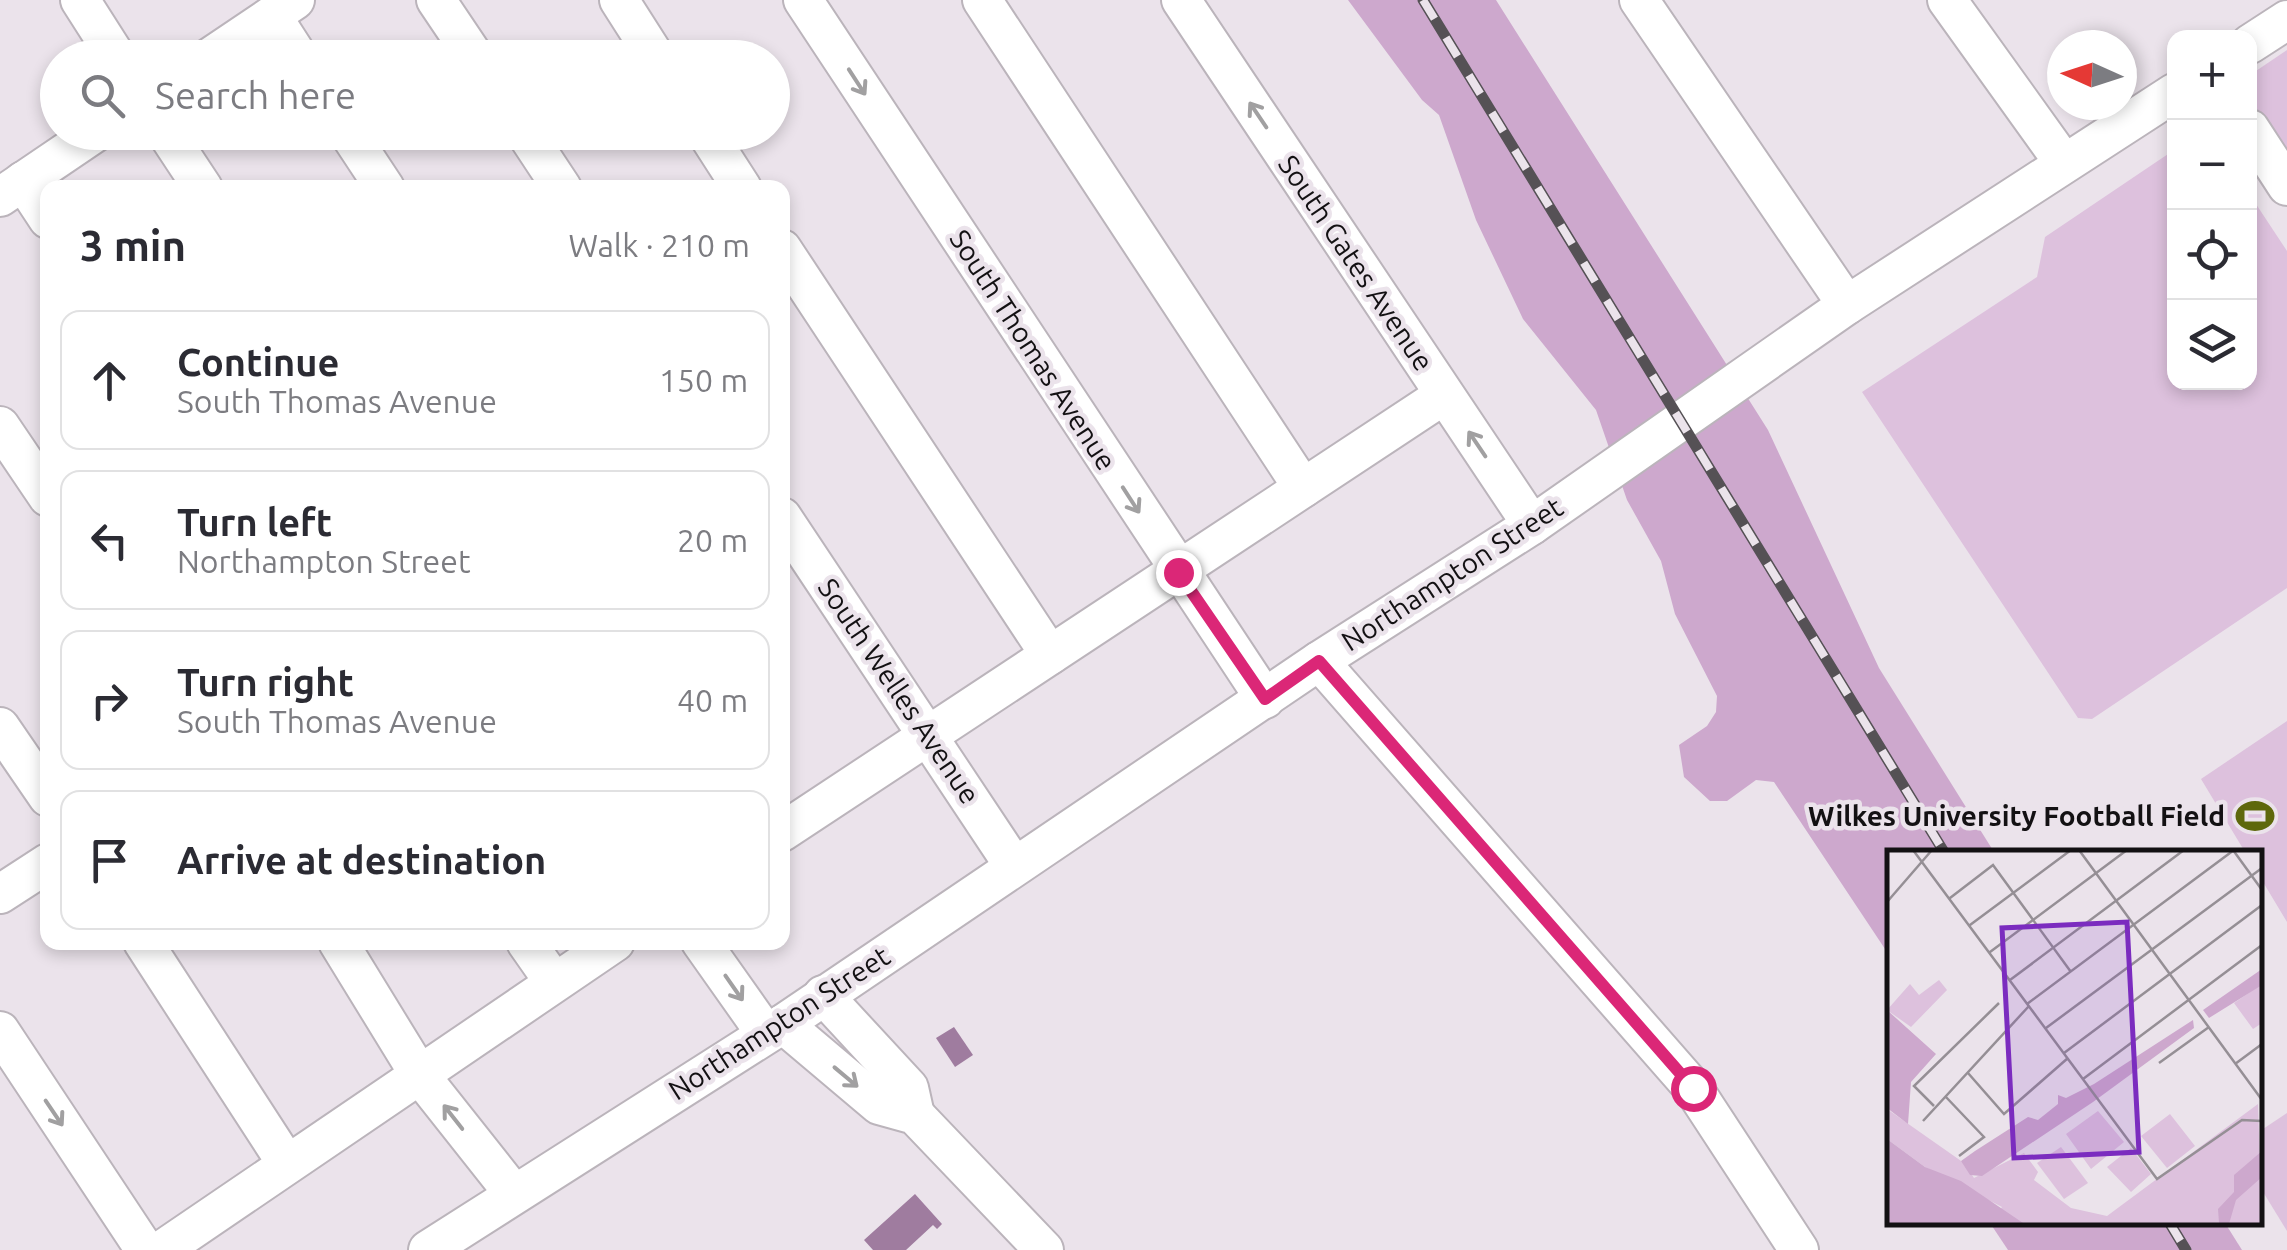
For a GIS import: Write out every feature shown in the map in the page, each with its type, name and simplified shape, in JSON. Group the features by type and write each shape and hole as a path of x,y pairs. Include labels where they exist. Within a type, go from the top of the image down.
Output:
{"street":[{"path":"80,0 106,40"},
{"path":"436,0 463,40"},
{"path":"618,0 644,40"},
{"name":"South Thomas Avenue","path":"803,0 1265,699"},
{"path":"982,0 1303,488"},
{"name":"South Gates Avenue","path":"1181,0 1532,525"},
{"path":"1639,0 1847,304"},
{"path":"1947,0 2064,162"},
{"path":"236,40 284,8 294,40"},
{"path":"2257,39 2287,20"},
{"name":"Northampton Street","path":"428,1250 775,1029 1319,661 1532,525 1847,304 2167,96"},
{"path":"2257,140 2287,186"},
{"path":"40,212 12,189 69,150"},
{"path":"178,150 197,180"},
{"path":"360,150 380,180"},
{"path":"537,150 557,180"},
{"path":"718,150 737,180"},
{"path":"790,261 1050,655"},
{"path":"790,813 929,735 1444,395"},
{"path":"0,426 40,484"},
{"name":"South Welles Avenue","path":"790,529 1014,866"},
{"path":"1319,661 1693,1088 1799,1250"},
{"path":"0,726 40,786"},
{"path":"0,894 40,868"},
{"path":"148,950 287,1164"},
{"path":"343,950 419,1074 514,1194"},
{"path":"532,950 554,982"},
{"path":"162,1250 603,950"},
{"path":"708,950 775,1029 879,1105 915,1114"},
{"path":"823,995 909,1088 915,1114 1044,1250"},
{"path":"0,1032 145,1250"}],"shaded area":[{"path":"1348,0 1496,0 1768,430 1879,668 1993,850 1887,850 1887,952 1774,782 1756,780 1727,801 1710,801 1684,777 1679,745 1707,726 1716,712 1717,696 1675,614 1661,561 1627,500 1596,410 1523,319 1476,220 1439,115 1422,100"},
{"path":"2287,50 2287,164 2257,109 2257,70"},
{"path":"2167,155 2167,390 2257,390 2257,206 2287,251 2287,588 2092,719 2078,718 1862,392 2037,277 2045,237"},
{"name":"Wilkes University Football Field","path":"2287,721 2287,922 2262,880 2262,850 2244,850 2201,779"},
{"path":"954,1027 973,1055 955,1067 936,1038"},
{"path":"2287,1113 2287,1231 2262,1190 2262,1130"},
{"path":"915,1194 942,1224 937,1229 933,1225 906,1250 873,1250 864,1240"},
{"path":"1991,1225 2226,1225 2242,1250 2008,1250"}],"railway":[{"path":"1423,0 1943,850"},
{"path":"2171,1225 2186,1250"}],"place":[{"name":"Wilkes University Football Field","path":"2255,816"}],"route":[{"path":"1178,572 1265,699 1319,661 1693,1088"}]}
